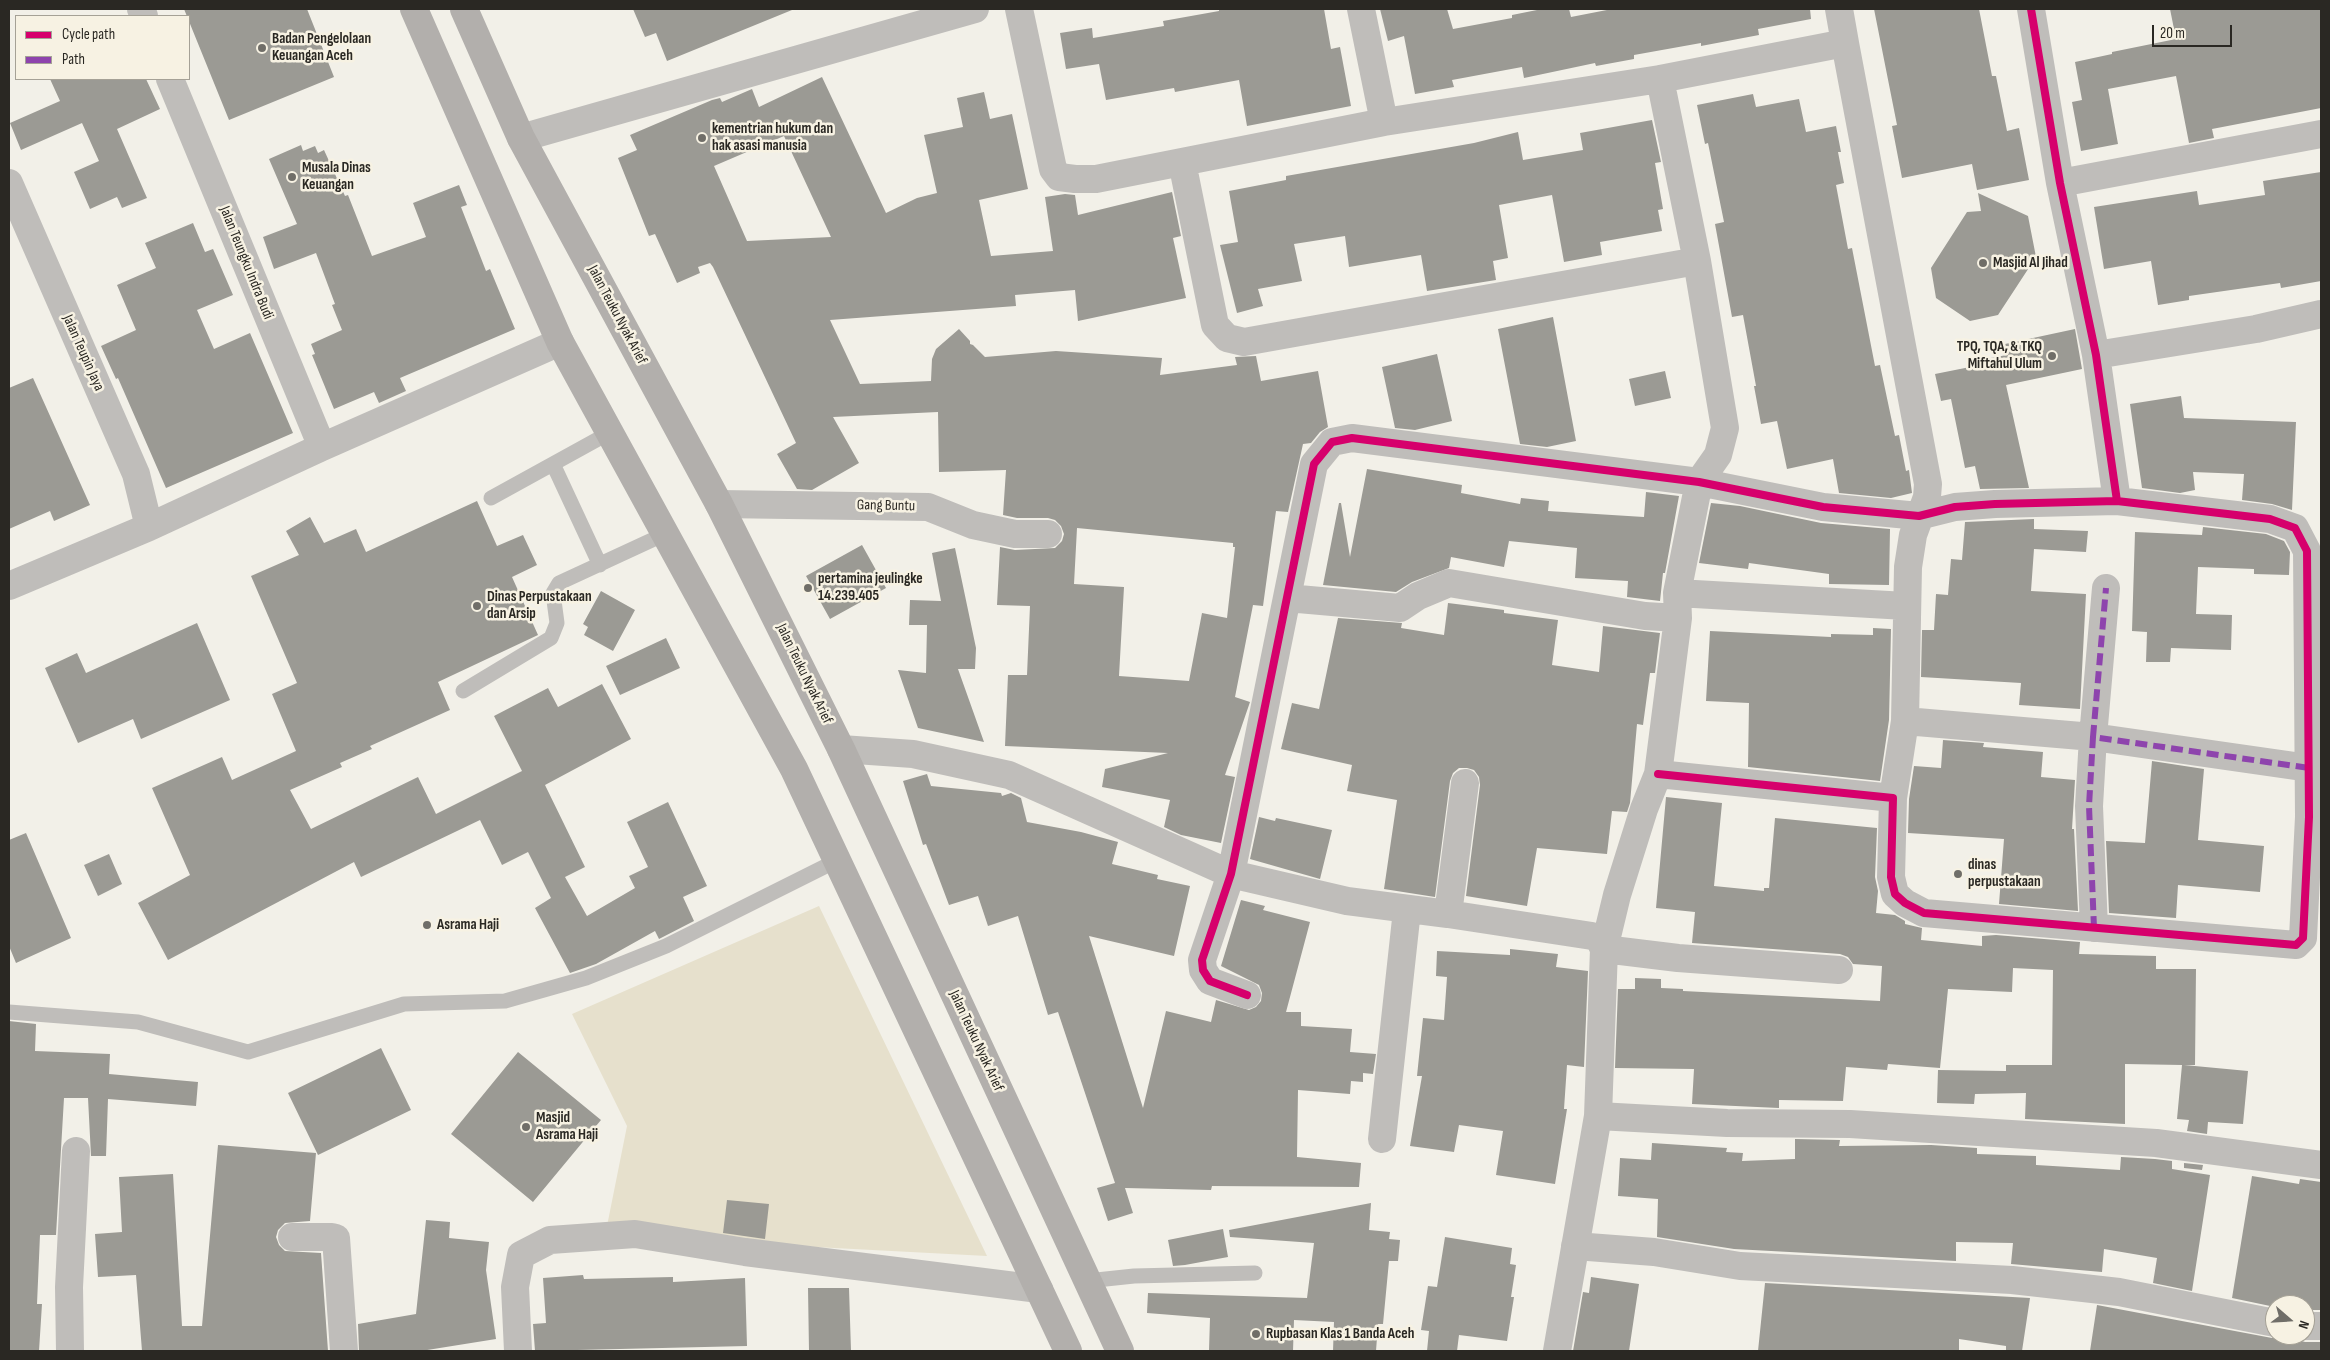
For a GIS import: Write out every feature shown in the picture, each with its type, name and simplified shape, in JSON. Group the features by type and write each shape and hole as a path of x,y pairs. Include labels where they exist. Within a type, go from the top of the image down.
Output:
{"highway":[{"path":"414,9 560,342 794,769 1068,1351"},
{"name":"Jalan Teuku Nyak Arief","path":"464,9 522,138 719,504 840,749 1120,1351"}],"street":[{"path":"522,138 975,9"},
{"path":"1019,9 1053,168 1059,177 1096,179 1384,122 1660,79 1845,43"},
{"path":"1361,9 1384,122"},
{"path":"1247,995 1210,981 1203,970 1202,960 1231,874 1314,464 1332,442 1352,438 1699,482 1823,508 1919,516 1955,508 1995,504 2117,501 2270,519 2295,528 2308,551 2309,768 2315,817 2303,938 2296,945 1924,913 1905,903 1895,894 1891,877 1892,798 1905,721 1906,606 1912,543 1919,516 1927,497 1928,484 1839,9"},
{"path":"2031,9 2060,183 2096,355 2117,501"},
{"path":"1557,1351 1598,1116 1604,949 1617,895 1644,809 1658,774 1678,605 1699,482 1718,455 1725,428 1697,261 1660,79"},
{"name":"Jalan Teungku Indra Budi","path":"170,80 322,447"},
{"path":"2060,183 2321,134"},
{"path":"1182,162 1215,325 1227,338 1244,342 1697,261"},
{"name":"Jalan Teupin Jaya","path":"9,183 136,474 149,527"},
{"path":"2096,355 2256,330 2321,314"},
{"path":"9,586 149,527 322,447 560,342"},
{"name":"Gang Buntu","path":"719,504 928,507 973,525 1015,534 1048,534"},
{"path":"1287,598 1400,608 1418,596 1449,583 1645,616 1678,605 1906,606"},
{"path":"2094,928 2089,806 2106,588"},
{"path":"1905,721 2093,737 2309,768"},
{"path":"840,749 914,754 1009,775 1231,874 1347,901 1592,936 1598,940 1604,949 1678,958 1839,970"},
{"path":"1658,774 1892,798"},
{"path":"1448,914 1465,783"},
{"path":"1382,1139 1407,910"},
{"path":"1598,1116 1727,1123 1850,1124 2156,1143 2321,1164"},
{"path":"70,1351 70,1259 76,1151"},
{"path":"518,1351 515,1286 521,1255 550,1240 635,1234 745,1252 1039,1289"},
{"path":"292,1237 336,1238 344,1351"},
{"path":"1575,1246 1654,1252 1740,1266 2022,1282 2119,1292 2265,1321"}],"lane":[{"path":"491,498 609,433"},
{"path":"553,464 600,565"},
{"path":"462,691 551,638 557,623 553,593 559,584 665,534"},
{"path":"9,1012 138,1022 248,1052 404,1004 505,1001 586,978 666,946 836,861"},
{"path":"1087,1281 1134,1276 1255,1273"}],"shaded area":[{"path":"819,906 987,1256 605,1236 627,1126 572,1014"}],"building":[{"name":"Badan Pengelolaan Keuangan Aceh","path":"184,9 307,9 334,77 229,120 190,24 190,15 186,15"},
{"path":"633,9 792,10 667,61 656,33 645,37"},
{"path":"1219,9 1324,9 1331,49 1340,47 1351,106 1247,126 1239,80 1175,92 1174,88 1106,100 1099,64 1066,69 1060,33 1092,28 1093,38 1164,26 1163,21 1219,11"},
{"path":"1380,9 1447,9 1453,29 1512,18 1512,15 1542,9 1569,9 1571,17 1612,9 1810,9 1811,19 1758,29 1759,35 1701,46 1701,43 1634,55 1634,59 1596,66 1595,63 1524,78 1522,67 1452,80 1454,87 1415,94 1404,36 1388,41"},
{"path":"1874,9 1979,9 1992,76 1996,76 2007,131 2019,128 2029,180 1977,190 1972,164 1902,178 1892,126 1897,125"},
{"path":"2170,9 2321,9 2321,108 2212,129 2214,138 2189,143 2176,76 2108,89 2118,144 2081,151 2072,102 2082,100 2075,62 2112,54 2112,52 2176,39"},
{"path":"822,77 886,213 917,198 937,193 924,135 963,127 957,98 984,92 990,119 1012,114 1028,189 979,200 991,256 1053,251 1045,197 1065,194 1075,195 1078,215 1172,192 1181,236 1173,238 1186,298 1078,321 1075,290 1015,295 1016,306 830,320 860,384 931,381 932,359 936,349 959,329 970,341 970,344 985,357 1056,351 1162,358 1160,375 1237,365 1235,357 1256,356 1261,381 1318,371 1328,427 1320,432 1311,443 1303,444 1288,512 1276,511 1263,606 1253,605 1235,697 1250,702 1225,775 1235,777 1221,843 1181,835 1164,827 1170,800 1102,787 1105,769 1168,753 1005,746 1008,675 1027,675 1030,606 997,605 1000,547 1015,550 1055,548 1062,541 1064,534 1061,526 1055,520 1048,518 1017,518 1003,515 1006,470 939,472 938,412 833,417 859,463 812,490 797,489 777,454 796,443 713,267 710,263 698,267 700,273 677,283 655,234 649,236 618,158 637,150 630,135 712,100 720,98 722,102 752,89 759,107","holes":["784,136 831,237 747,241 714,166","1077,528 1233,543 1233,547 1235,547 1227,618 1202,613 1189,681 1119,676 1124,587 1074,584"]},
{"path":"50,80 146,80 160,109 117,129 147,198 122,208 117,197 90,209 74,172 99,161 82,123 21,150 10,123 60,101"},
{"path":"1753,94 1756,107 1799,99 1806,132 1836,126 1841,152 1838,152 1844,183 1836,185 1848,249 1852,248 1875,366 1880,365 1895,436 1899,435 1906,471 1909,470 1912,493 1891,498 1839,493 1833,459 1787,469 1777,421 1761,424 1743,315 1732,317 1715,224 1724,222 1708,143 1705,144 1697,105"},
{"path":"1652,120 1661,162 1655,163 1663,209 1658,210 1662,231 1600,242 1602,255 1564,262 1552,195 1499,205 1508,258 1493,261 1496,280 1427,291 1421,255 1349,267 1345,236 1294,244 1302,281 1258,289 1263,306 1237,313 1220,245 1238,242 1229,191 1286,180 1286,176 1474,143 1518,132 1523,160 1583,150 1580,133"},
{"path":"301,145 303,151 315,146 318,153 324,150 345,196 348,195 372,256 426,237 413,203 459,185 467,205 461,207 486,271 490,269 515,329 400,378 406,391 379,403 374,392 334,409 312,355 315,354 311,344 342,330 332,305 335,304 316,253 274,269 263,237 297,224 269,159"},
{"path":"2321,172 2321,281 2281,288 2280,283 2189,296 2189,300 2158,305 2151,261 2104,269 2094,207 2197,191 2199,205 2265,195 2263,181"},
{"name":"Masjid Al Jihad","path":"1978,193 2028,216 2036,257 1998,315 1970,321 1936,298 1931,268 1967,212 1981,211"},
{"path":"193,223 205,252 213,249 233,295 197,310 214,349 250,333 293,433 166,488 118,378 116,379 101,346 136,330 117,285 156,268 145,243"},
{"path":"1553,317 1576,441 1547,447 1520,444 1498,329"},
{"path":"2075,329 2082,369 2006,385 2029,488 1980,489 1975,466 1965,468 1951,399 1941,401 1935,374 1975,366 1974,361 2007,355 2005,344"},
{"path":"1437,354 1452,421 1415,430 1395,428 1382,367"},
{"path":"1665,371 1671,398 1635,406 1629,379"},
{"path":"33,378 90,505 54,521 50,511 9,529 9,388"},
{"path":"2181,396 2184,418 2296,422 2292,510 2272,504 2242,500 2244,474 2193,472 2195,490 2180,493 2142,488 2130,404"},
{"path":"1367,469 1462,485 1461,493 1520,504 1521,498 1549,501 1548,511 1644,517 1646,492 1679,496 1665,573 1663,573 1660,601 1627,597 1628,581 1575,578 1577,548 1509,541 1504,567 1451,557 1449,568 1412,582 1396,592 1323,585 1339,503 1341,503 1350,557"},
{"path":"477,501 497,546 523,535 537,565 512,577 538,635 438,682 450,710 370,746 372,749 340,763 342,767 290,790 311,829 418,777 436,814 522,771 494,716 548,688 558,707 602,684 631,739 545,785 585,867 565,877 587,916 635,888 629,876 648,867 627,822 668,802 707,886 683,897 694,921 659,939 655,931 596,964 570,973 535,908 551,898 528,852 502,865 480,820 361,877 354,862 168,960 138,903 190,875 152,788 222,757 232,780 296,751 272,694 297,683 251,576 299,555 286,531 310,517 324,543 356,529 366,552"},
{"path":"1711,503 1740,506 1821,523 1890,529 1889,585 1829,584 1829,574 1749,563 1748,569 1699,563"},
{"path":"2034,519 2034,529 2088,531 2086,552 2034,549 2031,591 2086,594 2080,709 2019,705 2021,683 1921,677 1922,630 1934,630 1936,594 1948,595 1951,559 1962,560 1965,522"},
{"path":"2203,527 2266,534 2284,541 2290,552 2289,575 2254,574 2254,569 2198,567 2196,614 2232,615 2231,650 2171,648 2170,662 2146,662 2147,632 2132,631 2135,532 2202,535"},
{"path":"862,545 886,588 830,619 806,576"},
{"path":"955,548 976,648 975,669 958,669 984,742 918,728 898,670 926,673 927,625 909,625 910,600 941,601 932,553"},
{"path":"601,591 635,610 613,651 584,635 588,627 583,624"},
{"path":"1448,603 1504,610 1504,613 1558,620 1552,665 1599,672 1603,626 1660,633 1655,673 1650,673 1643,725 1637,724 1630,803 1627,812 1612,811 1607,854 1537,848 1527,906 1466,896 1480,785 1479,777 1474,770 1459,768 1453,773 1450,781 1435,897 1384,889 1397,800 1347,791 1352,765 1281,749 1292,703 1319,709 1338,618 1402,623 1401,628 1444,635"},
{"path":"197,623 230,700 141,739 133,719 78,743 45,668 77,653 86,673"},
{"path":"1873,628 1891,629 1889,720 1880,781 1748,767 1749,703 1706,701 1710,631 1831,637 1831,634 1873,635"},
{"path":"666,638 680,668 620,695 606,666"},
{"path":"1943,740 1984,743 1983,747 2043,752 2041,777 2075,780 2072,829 2074,829 2078,911 1999,904 2004,839 1908,833 1909,799 1914,766 1941,768"},
{"path":"2152,761 2204,769 2198,840 2264,846 2260,892 2178,885 2176,918 2109,913 2106,841 2145,843"},
{"path":"927,774 931,786 1001,793 1002,796 1011,793 1021,798 1027,822 1081,832 1118,842 1112,864 1158,875 1157,879 1190,886 1174,956 1089,936 1143,1108 1166,1011 1211,1022 1216,1000 1249,1010 1256,1007 1261,1001 1262,993 1259,985 1221,966 1241,900 1265,906 1263,910 1310,922 1286,1012 1301,1012 1301,1026 1352,1029 1350,1052 1376,1054 1373,1074 1363,1073 1363,1082 1351,1081 1350,1094 1298,1090 1297,1157 1361,1163 1359,1187 1212,1186 1211,1190 1125,1188 1133,1213 1108,1221 1097,1188 1115,1183 1058,1012 1048,1015 1018,916 988,926 978,896 949,905 926,844 923,845 903,781"},
{"path":"1666,797 1722,803 1714,886 1764,891 1764,888 1769,888 1775,818 1877,828 1875,877 1878,891 1876,913 1895,915 1905,921 1905,924 1922,928 1921,940 1982,946 1982,936 1996,935 2080,942 2079,954 2156,956 2156,969 2196,969 2195,1065 2184,1065 2248,1071 2243,1124 2208,1122 2207,1134 2187,1131 2189,1120 2177,1119 2182,1065 2125,1064 2125,1124 2025,1119 2026,1093 1975,1094 1974,1104 1937,1103 1938,1070 2006,1071 2006,1065 2052,1065 2053,970 2013,968 2012,992 1948,989 1940,1068 1888,1064 1887,1070 1846,1067 1843,1101 1779,1100 1779,1108 1692,1104 1694,1069 1615,1068 1618,989 1635,989 1635,978 1661,979 1661,988 1683,989 1683,991 1880,1001 1882,966 1853,964 1848,957 1840,954 1692,943 1695,912 1656,908"},
{"path":"1259,817 1275,821 1276,818 1332,830 1320,879 1250,859"},
{"path":"26,833 71,938 16,963 9,946 9,840"},
{"path":"109,854 122,884 98,896 84,865"},
{"path":"1510,949 1558,954 1556,967 1588,971 1584,1067 1567,1065 1564,1109 1567,1109 1555,1184 1496,1175 1503,1131 1459,1125 1454,1152 1410,1146 1422,1076 1417,1076 1423,1018 1444,1020 1447,977 1436,976 1437,951 1510,955"},
{"path":"9,1021 36,1024 35,1051 110,1054 109,1074 198,1082 196,1106 108,1099 106,1156 91,1156 88,1098 64,1098 56,1235 40,1235 37,1304 42,1304 39,1351 9,1351"},
{"path":"381,1048 411,1110 318,1155 288,1093"},
{"name":"Masjid Asrama Haji","path":"518,1052 601,1120 533,1202 451,1134"},
{"path":"1795,1139 1840,1140 1839,1146 1931,1145 1977,1148 1977,1154 2036,1156 2036,1165 2120,1170 2121,1157 2155,1159 2172,1161 2172,1169 2210,1175 2192,1291 2153,1283 2157,1258 2104,1249 2102,1272 2011,1264 2013,1243 1956,1242 1956,1261 1734,1249 1657,1237 1658,1199 1618,1196 1620,1158 1651,1160 1652,1143 1727,1148 1726,1152 1743,1153 1742,1161 1795,1159"},
{"path":"218,1145 316,1153 310,1221 285,1223 278,1230 276,1237 279,1245 285,1251 321,1253 328,1351 142,1351 136,1275 98,1277 95,1234 122,1232 119,1177 173,1174 182,1326 202,1326"},
{"path":"2184,1163 2203,1165 2202,1170 2184,1168"},
{"path":"2252,1176 2299,1184 2300,1179 2321,1182 2321,1310 2315,1310 2315,1295 2265,1295 2265,1305 2232,1298"},
{"path":"727,1200 769,1204 765,1239 723,1233"},
{"path":"1371,1203 1369,1230 1390,1232 1389,1239 1400,1240 1398,1261 1389,1261 1383,1324 1378,1324 1376,1351 1333,1351 1334,1322 1294,1320 1293,1351 1209,1351 1210,1318 1147,1313 1148,1293 1307,1298 1314,1243 1230,1237 1229,1230"},
{"path":"426,1220 450,1222 449,1238 489,1242 486,1270 496,1339 421,1351 359,1351 358,1324 416,1314"},
{"path":"1223,1229 1228,1257 1173,1266 1168,1240"},
{"path":"1445,1237 1512,1248 1510,1264 1516,1265 1511,1297 1514,1297 1507,1341 1459,1335 1457,1351 1427,1351 1429,1331 1421,1330 1428,1286 1437,1287"},
{"path":"583,1275 584,1279 673,1277 673,1282 745,1278 747,1346 535,1351 533,1324 546,1323 543,1278"},
{"path":"1591,1277 1639,1284 1629,1351 1573,1351 1583,1292 1589,1293"},
{"path":"1765,1283 2030,1298 2022,1351 2006,1351 2006,1346 1959,1339 1959,1351 1758,1351"},
{"path":"808,1288 849,1288 851,1351 809,1351"},
{"path":"2097,1305 2265,1337 2265,1345 2315,1345 2315,1342 2321,1342 2321,1351 2090,1351"}],"marked path":[{"path":"2093,737 2106,588"},
{"path":"2094,928 2089,806 2093,737 2309,768"}],"cycle path":[{"path":"1658,774 1893,798 1891,877 1895,894 1905,903 1924,913 2296,945 2303,938 2309,817 2307,551 2295,528 2270,519 2117,501 2096,355 2060,183 2031,9"},
{"path":"1247,995 1210,981 1203,970 1202,960 1231,874 1314,464 1332,442 1352,438 1699,482 1823,507 1919,516 1955,507 1995,504 2117,501"}],"place":[{"name":"Badan Pengelolaan Keuangan Aceh","path":"262,48"},
{"name":"kementrian hukum dan hak asasi manusia","path":"702,138"},
{"name":"Musala Dinas Keuangan","path":"292,177"},
{"name":"Masjid Al Jihad","path":"1983,263"},
{"name":"TPQ, TQA, & TKQ Miftahul Ulum","path":"2052,356"},
{"name":"pertamina jeulingke 14.239.405","path":"808,588"},
{"name":"Dinas Perpustakaan dan Arsip","path":"477,606"},
{"name":"dinas perpustakaan","path":"1958,874"},
{"name":"Asrama Haji","path":"427,925"},
{"name":"Masjid Asrama Haji","path":"526,1127"},
{"name":"Rupbasan Klas 1 Banda Aceh","path":"1256,1334"}]}
